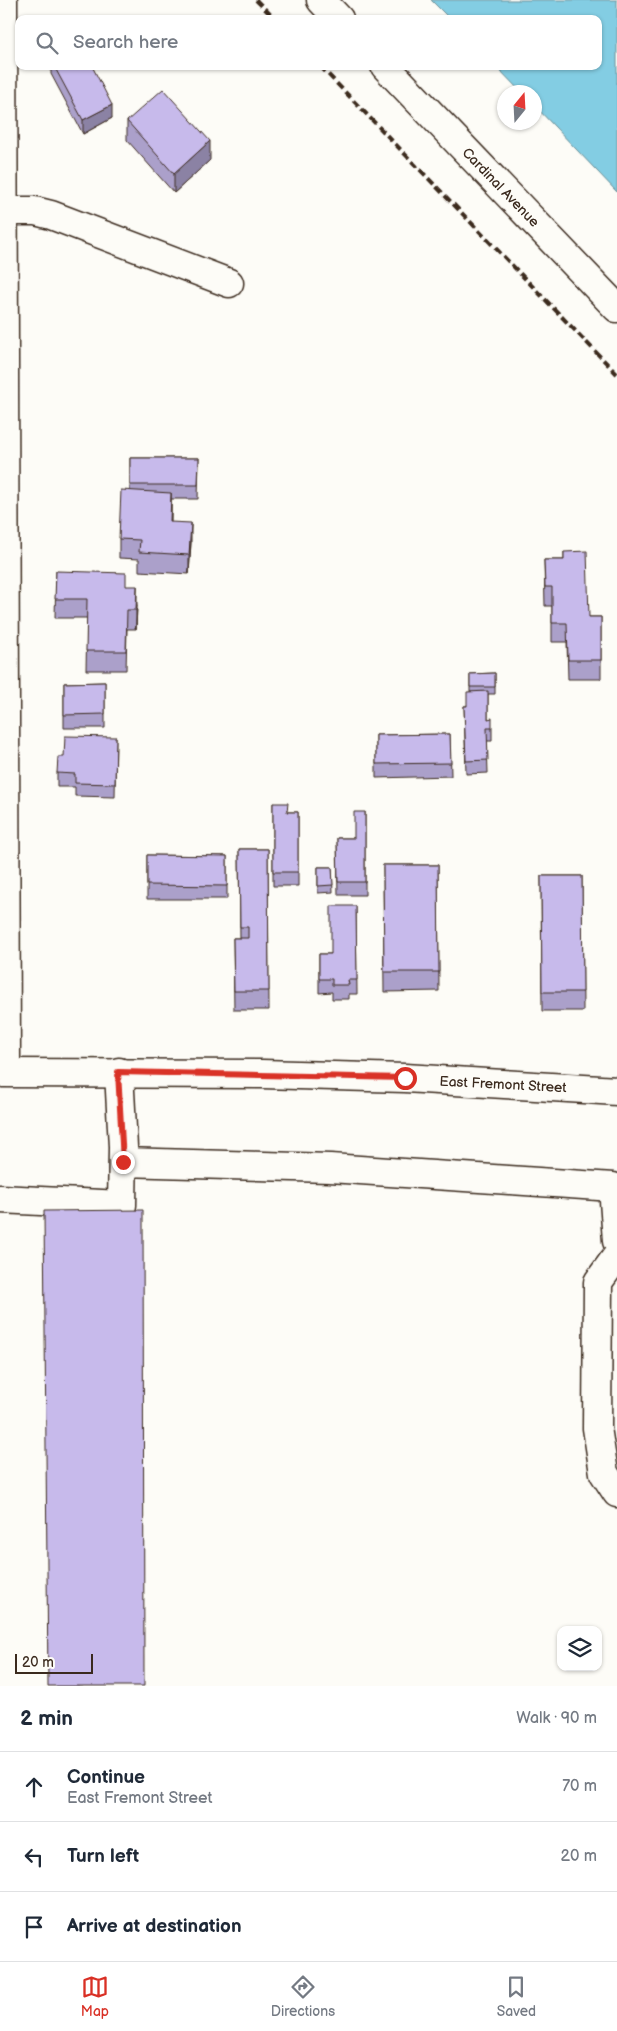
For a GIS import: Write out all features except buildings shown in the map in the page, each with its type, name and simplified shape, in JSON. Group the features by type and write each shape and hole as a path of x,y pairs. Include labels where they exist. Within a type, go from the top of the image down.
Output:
{"street":[{"path":"3,0 3,1072"},
{"path":"321,0 335,15"},
{"name":"Cardinal Avenue","path":"389,70 617,308"},
{"path":"4,211 35,211 51,215 229,283"},
{"name":"East Fremont Street","path":"3,1072 118,1072 396,1078 617,1091"},
{"path":"0,1199 122,1205 123,1162 118,1072"},
{"path":"123,1162 330,1168 613,1187 617,1240"},
{"path":"617,1256 598,1282 597,1428 604,1473 617,1493"}],"water":[{"path":"431,0 617,0 617,192 542,113 542,85 514,85 500,70 602,70 602,15 446,15"}],"railway":[{"path":"256,0 271,15"},
{"path":"324,70 617,374"}],"route":[{"path":"123,1162 118,1072 405,1078"}]}
